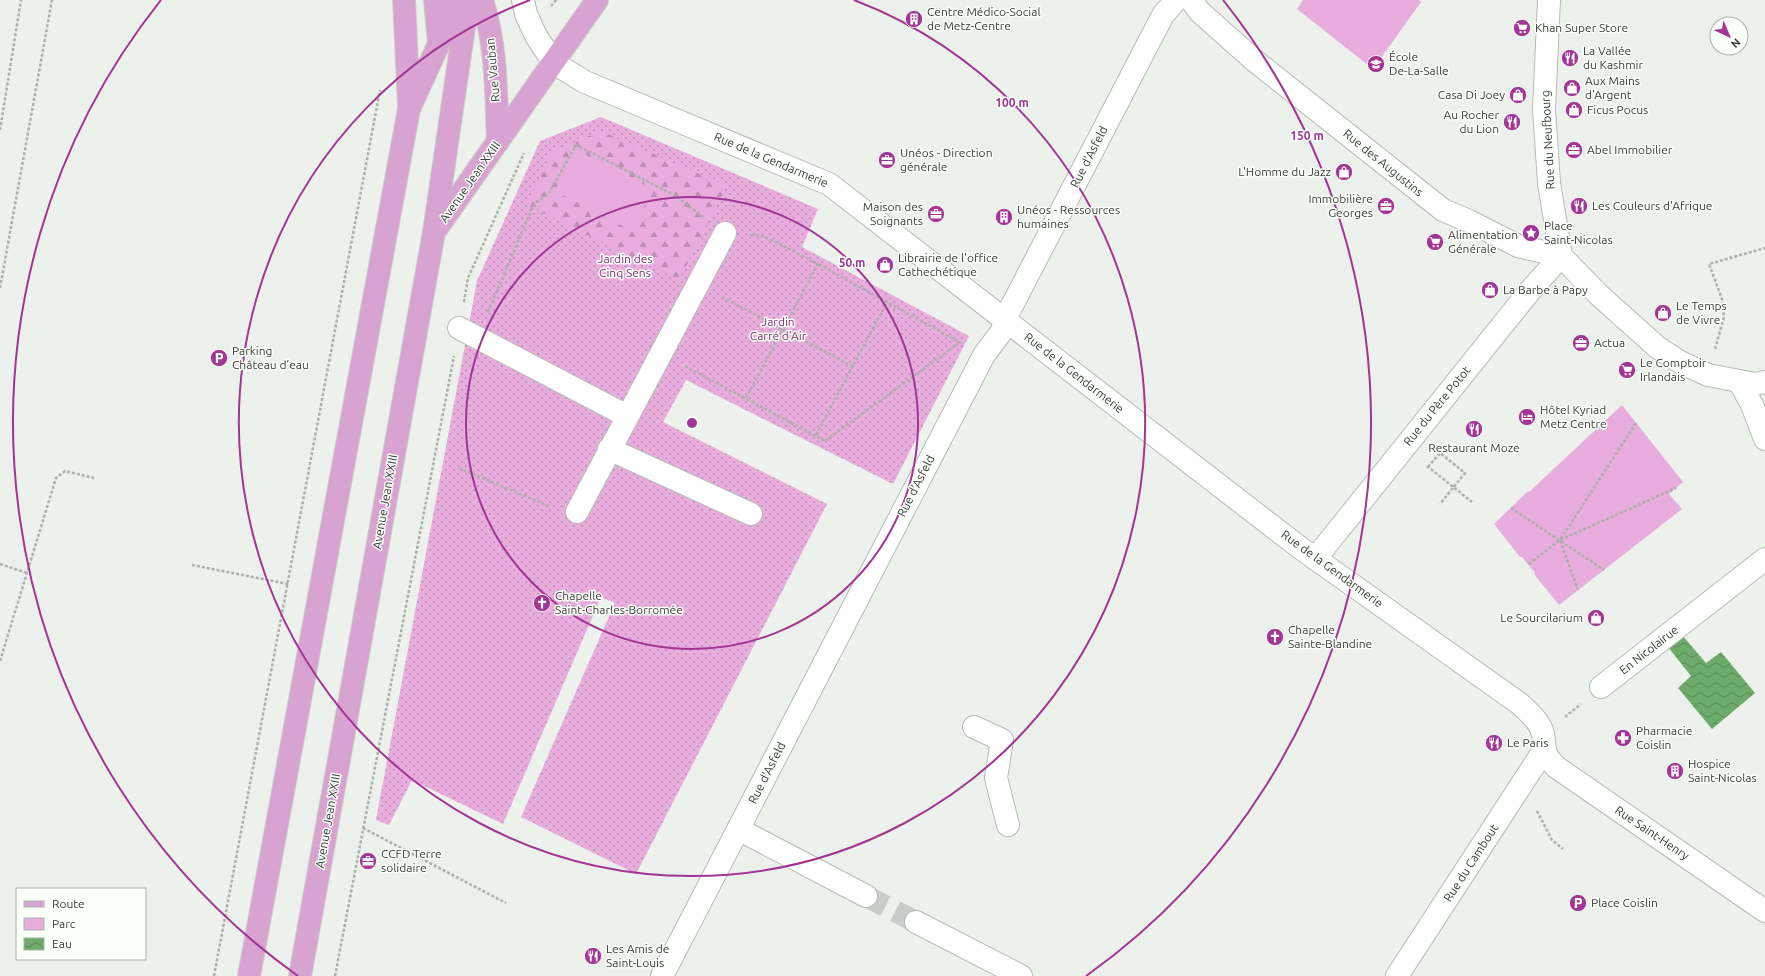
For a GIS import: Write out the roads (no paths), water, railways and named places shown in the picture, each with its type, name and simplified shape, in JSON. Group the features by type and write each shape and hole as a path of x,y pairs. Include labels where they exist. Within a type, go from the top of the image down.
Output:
{"main road":[{"path":"249,976 409,109 404,0"},
{"path":"435,0 439,43"},
{"path":"409,109 459,0"},
{"path":"434,232 468,0"},
{"name":"Rue Vauban","path":"482,0 493,47 498,142"},
{"name":"Avenue Jean XXIII","path":"300,976 434,232 597,0"}],"street":[{"path":"523,0 526,14 536,36 554,63"},
{"name":"Rue d'Asfeld","path":"662,976 984,355 1002,331 1005,319 1163,15 1176,0"},
{"name":"Rue des Augustins","path":"1191,0 1200,12 1255,61 1443,210 1469,221 1518,246 1561,256"},
{"name":"Rue du Neufbourg","path":"1549,0 1544,109 1551,201 1561,256"},
{"name":"Rue de la Gendarmerie","path":"554,63 585,82 830,184 1113,404 1316,559 1520,704 1535,718 1543,733 1544,750"},
{"path":"576,512 659,353 725,233"},
{"path":"1561,256 1598,295 1657,347 1680,362 1708,375 1755,384 1765,382"},
{"name":"Rue du Père Potot","path":"1316,559 1529,292 1561,256"},
{"path":"467,333 627,416"},
{"path":"1739,381 1752,405 1765,439"},
{"path":"609,450 751,514"},
{"name":"En Nicolairue","path":"1601,687 1765,560"},
{"path":"974,726 1002,740 996,778 1008,825"},
{"name":"Rue du Cambout","path":"1398,976 1544,750"},
{"name":"Rue Saint-Henry","path":"1544,750 1549,760 1556,768 1765,911"},
{"path":"738,829 866,896"},
{"path":"916,922 1021,976"}],"water":[{"path":"1682,635 1706,663 1721,652 1755,693 1712,729 1678,688 1691,676 1668,647"}],"tunnel":[{"path":"866,896 916,922"}],"place":[{"name":"Centre Médico-Social de Metz-Centre","path":"914,19"},
{"name":"Khan Super Store","path":"1522,28"},
{"name":"La Vallée du Kashmir","path":"1570,58"},
{"name":"École De-La-Salle","path":"1376,64"},
{"name":"Aux Mains d'Argent","path":"1572,88"},
{"name":"Casa Di Joey","path":"1518,95"},
{"name":"Ficus Pocus","path":"1574,110"},
{"name":"Au Rocher du Lion","path":"1512,122"},
{"name":"Abel Immobilier","path":"1574,150"},
{"name":"Unéos - Direction générale","path":"887,160"},
{"name":"L'Homme du Jazz","path":"1344,172"},
{"name":"Immobilière Georges","path":"1386,206"},
{"name":"Les Couleurs d'Afrique","path":"1579,206"},
{"name":"Maison des Soignants","path":"936,214"},
{"name":"Unéos - Ressources humaines","path":"1004,217"},
{"name":"Place Saint-Nicolas","path":"1531,233"},
{"name":"Alimentation Générale","path":"1435,242"},
{"name":"Librairie de l'office Cathechétique","path":"885,265"},
{"name":"La Barbe à Papy","path":"1490,290"},
{"name":"Le Temps de Vivre","path":"1663,313"},
{"name":"Actua","path":"1581,343"},
{"name":"Parking Château d’eau","path":"219,358"},
{"name":"Le Comptoir Irlandais","path":"1627,370"},
{"name":"Hôtel Kyriad Metz Centre","path":"1527,417"},
{"name":"Restaurant Moze","path":"1474,429"},
{"name":"Chapelle Saint-Charles-Borromée","path":"542,603"},
{"name":"Le Sourcilarium","path":"1596,618"},
{"name":"Chapelle Sainte-Blandine","path":"1275,637"},
{"name":"Pharmacie Coislin","path":"1623,738"},
{"name":"Le Paris","path":"1494,743"},
{"name":"Hospice Saint-Nicolas","path":"1675,771"},
{"name":"CCFD Terre solidaire","path":"368,861"},
{"name":"Place Coislin","path":"1578,903"},
{"name":"Les Amis de Saint-Louis","path":"593,956"}],"park label":[{"name":"Jardin des Cinq Sens","path":"625,266"},
{"name":"Jardin Carré d'Air","path":"778,329"}]}
